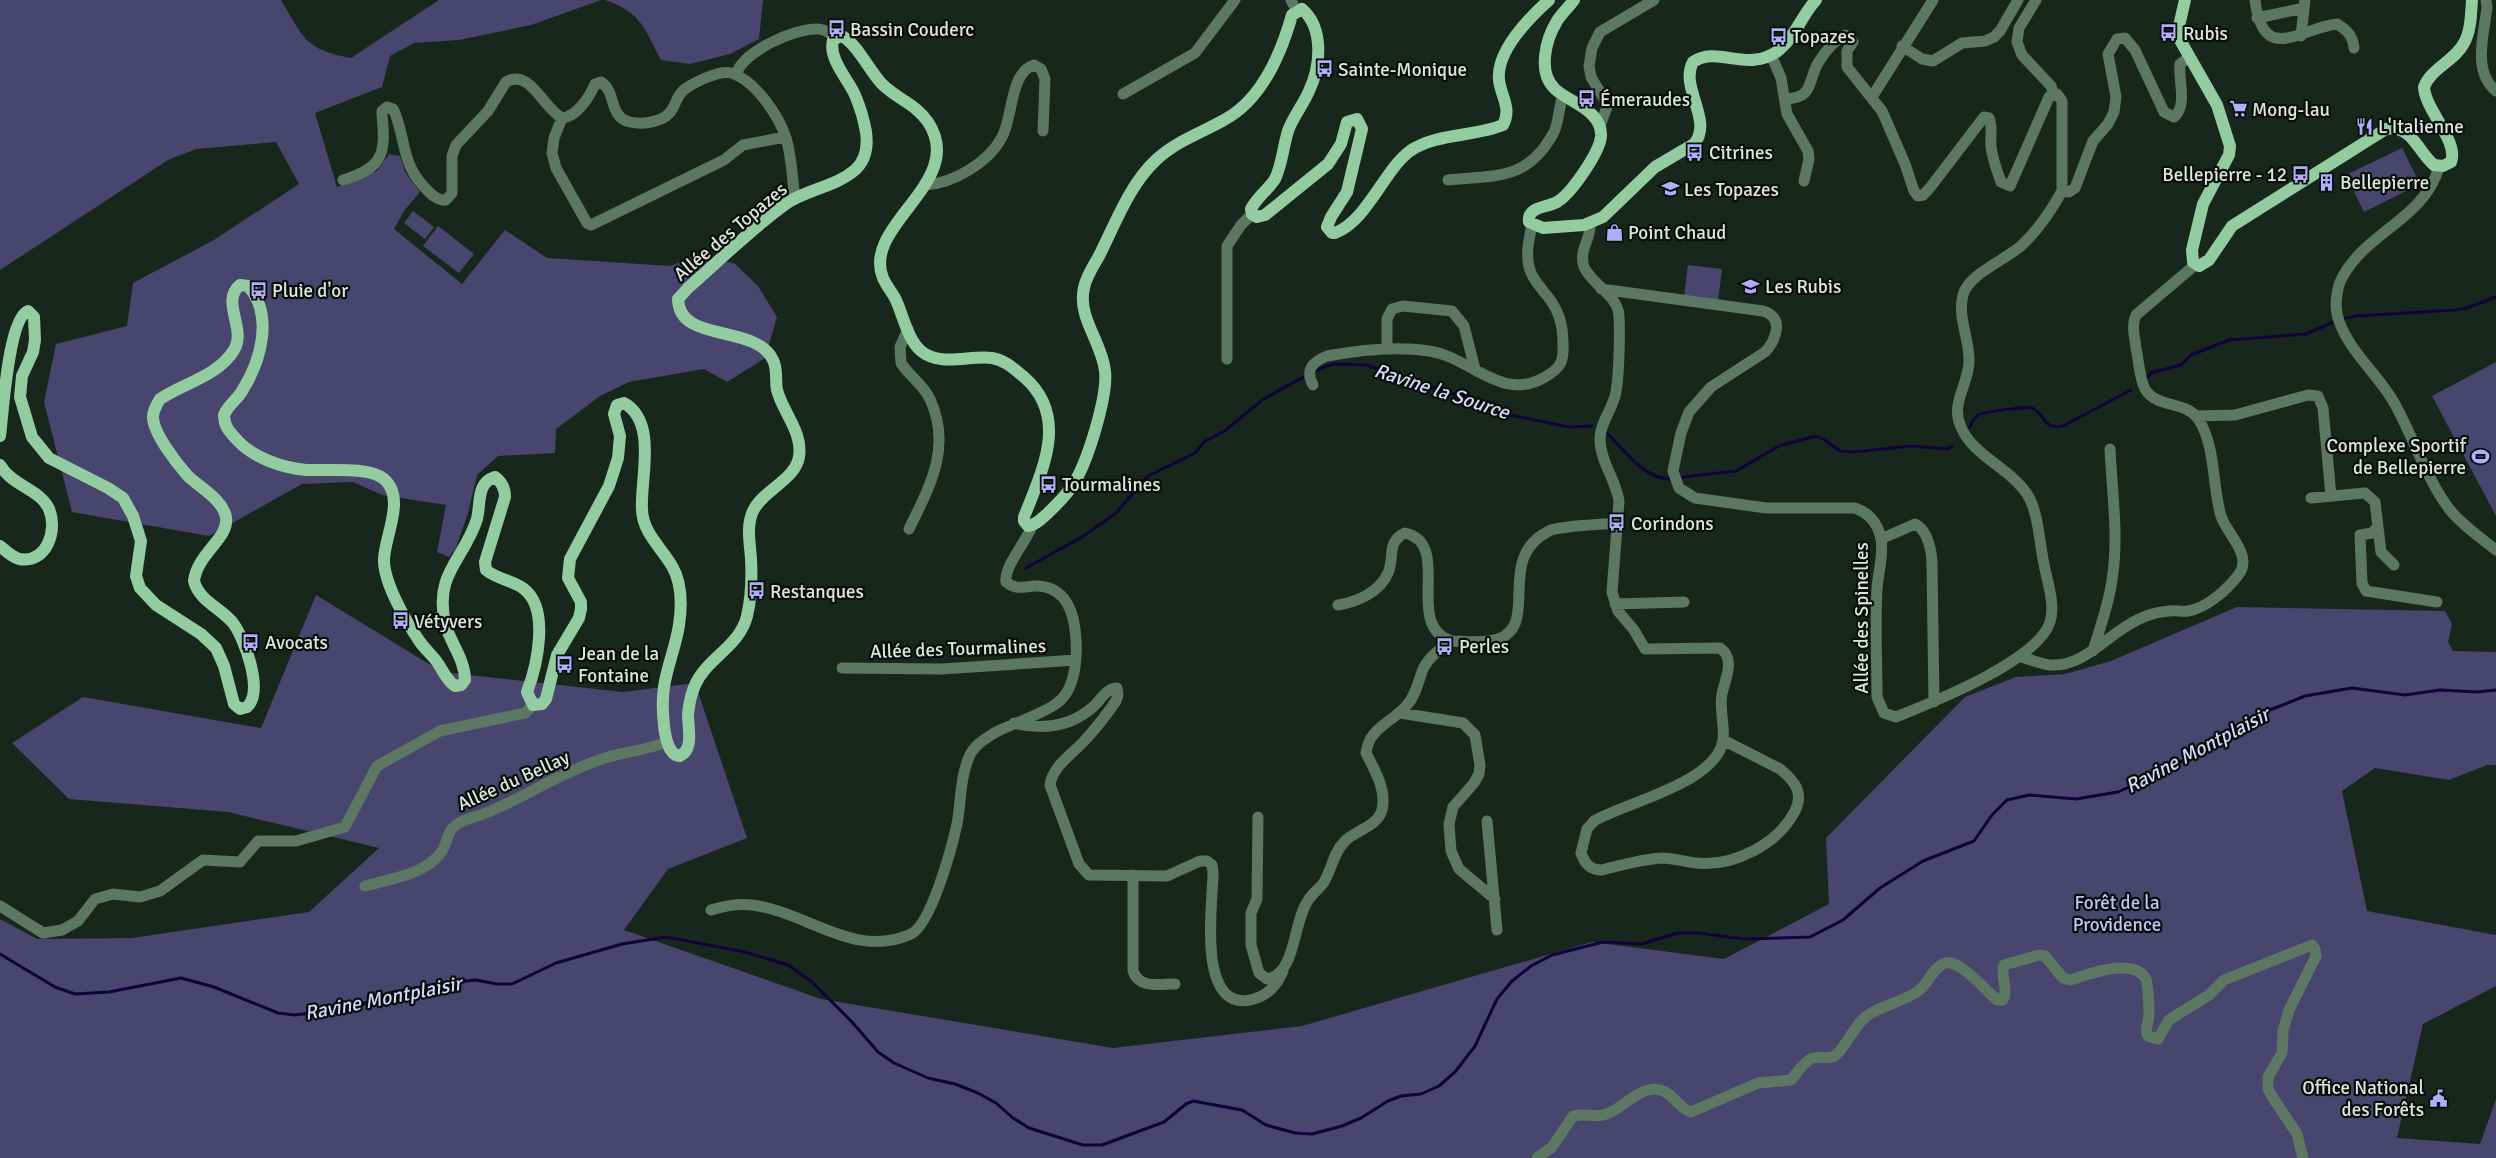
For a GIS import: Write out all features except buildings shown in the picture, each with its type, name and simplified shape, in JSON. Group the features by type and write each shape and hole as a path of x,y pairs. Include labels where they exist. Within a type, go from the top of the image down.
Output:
{"main road":[{"path":"836,37 841,36 850,40 878,80 885,87 908,101 930,124 934,137 935,160 926,185 903,214 880,255 883,278 914,342 921,351 930,356 951,359 992,358 1003,361 1028,381 1044,407 1050,435 1042,477 1024,517 1026,525 1032,526 1062,500 1073,485 1082,467 1103,400 1105,368 1085,315 1083,302 1084,287 1122,211 1143,173 1157,159 1200,131 1225,120 1250,101 1261,86 1278,53 1294,5 1308,15 1315,29 1318,55 1315,73 1309,91 1288,131 1278,171 1268,188 1251,209 1252,214 1256,217 1265,215 1328,164 1341,144 1347,122 1351,119 1357,119 1362,129 1347,192 1327,227 1332,233 1341,231 1361,212 1409,151 1436,139 1477,133 1503,125 1507,111 1499,80 1501,62 1524,26 1549,0"},
{"path":"1574,0 1557,21 1544,63 1549,81 1554,89 1586,109 1600,126 1601,137 1597,149 1575,184 1556,203 1534,210 1528,219 1532,224 1542,228 1590,222 1611,210 1655,167 1689,148 1698,140 1700,127 1689,72 1693,62 1709,57 1750,61 1771,55 1787,41 1816,0"},
{"path":"2185,0 2179,26 2180,40 2217,105 2230,146 2229,155 2203,204 2192,250 2192,258 2195,265 2203,265 2209,260 2232,226 2243,218 2386,129 2398,128 2405,131 2412,137 2428,160 2439,167 2451,162 2453,155 2452,147 2424,95 2424,87 2431,76 2464,43 2468,32 2472,0"},
{"name":"Allée des Topazes","path":"667,742 676,756 686,751 689,743 689,706 695,685 709,663 730,644 744,623 751,580 750,520 757,505 798,463 798,436 779,396 776,369 768,352 755,342 691,323 680,314 678,300 688,288 795,198 844,178 856,170 865,156 868,140 865,124 855,95 833,52 832,46 836,37"},
{"path":"0,436 5,377 17,326 22,315 28,311 34,317 35,340 33,352 22,376 20,397 32,437 49,458 108,488 123,498 133,516 141,541 136,576 140,588 156,605 209,640 220,656 234,704 240,709 247,708 254,698 254,688 245,646 232,622 201,595 194,581 200,561 222,535 226,517 222,508 187,475 169,451 156,429 153,417 160,399 197,380 224,362 233,352 239,335 232,306 233,293 240,285 248,286 261,307 263,319 262,339 248,382 241,394 226,410 224,415 226,428 243,446 271,462 304,470 377,474 389,484 393,493 394,504 384,560 387,575 415,633 450,682 455,686 461,685 465,680 465,671 445,623 442,602 445,581 476,519 481,488 484,482 495,476 502,484 505,497 485,562 486,570 504,581 522,587 534,600 537,609 536,664 527,692 533,705 542,704 546,699 557,655 579,618 581,602 568,578 570,559 614,470 620,446 614,414 617,406 624,403 636,414 644,443 641,509 644,522 648,533 674,570 681,595 680,623 674,654 666,676 662,703 667,742"},
{"path":"0,466 8,477 44,501 52,518 52,528 50,539 44,550 36,556 21,559 13,557 0,546"}],"street":[{"path":"1123,94 1195,53 1235,0"},
{"path":"1600,126 1605,117 1606,102 1591,77 1589,66 1595,39 1608,27 1654,0"},
{"path":"1872,97 1902,46 1933,0"},
{"path":"1902,46 1922,59 1933,61 1962,43 1990,40 2000,32 2018,0"},
{"path":"2036,0 2019,28 2017,42 2022,55 2051,86 2053,94"},
{"path":"2255,0 2257,18 2262,28 2270,35 2287,39 2301,36 2328,25 2338,24 2352,36 2354,48"},
{"path":"2486,0 2487,7 2481,62 2485,80 2496,91"},
{"path":"2257,18 2304,4 2301,36"},
{"path":"736,75 738,66 750,55 790,35 821,29 836,37"},
{"path":"1785,99 1797,98 1807,91 1818,64 1838,38 1845,35 1850,37 1853,42 1847,51 1847,67 1851,75 1872,97 1882,111 1906,164 1914,191 1918,196 1923,195 1929,189 1984,117 1989,118 1992,124 1991,146 2001,182 2010,186 2049,97 2053,94"},
{"path":"2053,94 2058,94 2062,101 2062,191 2069,192 2075,188 2093,141 2108,124 2114,112 2116,97 2108,54 2113,42 2121,37 2130,43 2164,112 2174,117 2179,113 2180,64 2188,57"},
{"path":"1771,55 1781,78 1790,119 1808,151 1809,159 1804,181"},
{"path":"926,185 937,184 956,176 982,160 993,150 1002,138 1009,121 1019,77 1024,70 1034,65 1041,69 1045,79 1043,131"},
{"path":"562,118 572,116 589,97 598,81 603,83 608,89 617,115 621,119 635,123 664,118 673,109 680,93 688,86 721,74 736,75 760,95 771,108 785,137 795,198"},
{"path":"342,180 368,170 377,160 384,143 382,111 387,107 393,109 395,113 404,155 413,172 424,187 442,200 450,197 452,193 452,156 456,145 488,111 506,82 522,78 562,118"},
{"path":"1448,180 1515,172 1529,164 1554,131 1563,94"},
{"path":"562,118 552,145 554,160 587,223 591,225 618,214 724,160 743,145 785,137"},
{"path":"2439,167 2435,181 2424,198 2362,252 2349,267 2338,286 2338,318 2342,328 2392,400 2439,494 2464,525 2496,550"},
{"name":"Allée des Spinelles","path":"1601,289 1763,311 1768,312 1776,320 1775,337 1765,352 1710,387 1689,412 1682,433 1674,471 1679,488 1695,498 1766,508 1855,508 1866,512 1876,524 1881,538 1882,555 1877,587 1877,697 1879,706 1884,712 1896,717 1934,702 2021,657 2047,630 2052,613 2051,604 2036,523 2028,494 1971,442 1959,425 1957,404 1966,381 1969,363 1969,346 1961,306 1963,294 1968,284 2020,246 2053,208 2062,191"},
{"path":"1227,359 1228,246 1241,225 1252,214"},
{"path":"1590,222 1590,233 1583,248 1583,265 1588,274 1611,298 1619,314 1616,393 1600,438 1601,448 1617,489 1619,513 1612,580 1615,604 1622,617 1634,630 1645,648 1715,648 1725,652 1729,663 1722,696 1723,740 1711,763 1694,776 1640,802 1594,821 1587,829 1581,853 1589,866 1595,870 1602,870 1650,859 1664,858 1709,863 1744,855 1772,840 1792,816 1800,798 1799,790 1780,769 1723,740"},
{"path":"1313,385 1309,377 1310,367 1316,360 1332,355 1387,349 1430,351 1454,358 1506,384 1526,386 1535,383 1561,366 1564,338 1561,316 1529,269 1528,250 1532,224"},
{"path":"2021,657 2049,664 2060,664 2093,651 2140,618 2169,611 2188,611 2209,603 2240,574 2242,556 2221,515 2206,435 2196,416 2185,408 2155,398 2145,389 2133,327 2134,321 2141,311 2195,265"},
{"path":"1387,349 1387,318 1392,309 1403,306 1445,309 1457,316 1464,326 1475,369"},
{"path":"908,329 900,347 901,363 920,382 930,399 936,417 939,441 939,459 934,476 909,529"},
{"path":"2196,416 2235,415 2308,395 2318,396 2323,408 2332,496"},
{"path":"2093,651 2113,579 2114,526 2110,449"},
{"path":"2311,498 2365,493 2371,496 2375,502 2381,552 2394,565"},
{"path":"1338,604 1361,599 1377,587 1389,572 1390,549 1395,540 1405,533 1412,534 1424,547 1428,557 1429,616 1434,627 1452,641 1497,640 1512,629 1519,612 1519,572 1522,559 1528,547 1538,537 1551,530 1617,523"},
{"path":"1881,538 1915,524 1922,530 1930,548 1932,565 1934,702"},
{"path":"711,910 738,904 753,905 834,934 858,940 888,941 917,931 929,913 953,840 969,757 980,743 1014,723 1056,704 1065,696 1070,687 1076,660 1075,630 1070,605 1064,596 1047,587 1019,589 1006,582 1005,574 1008,566 1021,549 1032,526"},
{"path":"2378,526 2372,533 2360,535 2362,583 2366,590 2437,602"},
{"path":"1615,604 1684,602"},
{"path":"1014,723 1040,728 1056,726 1083,715 1094,707 1106,693 1117,688 1118,695 1116,701 1084,741 1054,772 1050,785 1083,871 1089,875 1167,876 1207,860 1212,865 1213,873 1211,960 1214,976 1222,990 1232,998 1246,1000 1258,998 1269,993 1278,983 1288,962 1298,922 1308,900 1324,881 1337,850 1355,833 1374,822 1381,812 1381,786 1366,752 1366,744 1372,734 1400,713 1408,704 1418,688 1424,668 1429,660 1452,641"},
{"name":"Allée des Tourmalines","path":"842,668 942,669 1076,660"},
{"path":"0,906 43,933 62,930 78,921 95,899 113,894 140,897 160,892 203,860 240,862 258,841 296,841 345,827 377,766 440,731 525,713 533,705"},
{"path":"1400,713 1463,723 1475,734 1480,765 1479,774 1474,783 1453,807 1449,824 1451,851 1459,869 1495,900"},
{"name":"Allée du Bellay","path":"365,886 419,870 432,862 442,852 450,830 461,821 490,812 524,794 605,758 647,750 667,742"},
{"path":"1258,817 1257,898 1250,913 1251,945 1254,961 1262,977 1267,979 1275,978 1283,971"},
{"path":"1487,821 1496,930"},
{"path":"1133,875 1133,971 1135,978 1144,984 1175,984"},
{"path":"1538,1158 1552,1147 1573,1116 1583,1113 1596,1116 1605,1115 1640,1093 1652,1089 1664,1091 1685,1110 1690,1112 1758,1083 1791,1080 1808,1060 1830,1058 1837,1054 1859,1023 1869,1014 1917,992 1935,970 1946,963 1956,964 1986,988 1997,1000 2003,1000 2005,996 2002,972 2004,965 2039,955 2046,956 2064,978 2070,980 2109,968 2121,968 2139,973 2146,979 2149,1014 2146,1032 2148,1036 2158,1039 2170,1020 2209,995 2224,980 2312,945 2315,948 2316,956 2289,1010 2282,1053 2268,1077 2270,1094 2297,1134 2303,1158"}],"green space":[{"path":"0,0 281,0 301,33 314,46 351,58 439,0 601,0 531,25 459,40 414,43 390,56 382,87 315,113 337,187 377,171 389,154 400,156 405,172 420,192 404,211 394,229 462,284 505,230 547,258 671,266 698,253 735,264 758,286 777,317 765,358 727,382 704,369 629,382 600,396 556,429 555,453 498,456 477,475 468,513 456,548 449,557 437,552 446,505 382,495 353,482 302,484 209,536 72,512 44,402 56,344 127,326 133,283 214,240 299,184 276,142 196,149 168,160 0,270"},
{"path":"605,0 763,0 759,39 730,54 690,64 661,60 640,22 627,10"},
{"path":"2402,148 2420,184 2364,212 2346,175"},
{"path":"413,211 434,227 425,239 404,223"},
{"path":"438,226 474,254 459,273 423,246"},
{"path":"1688,265 1722,269 1718,302 1684,297"},
{"name":"Complexe Sportif de Bellepierre","path":"2496,362 2496,516 2432,396"},
{"name":"Forêt de la Providence","path":"316,595 442,672 623,692 695,683 747,838 668,869 624,930 821,999 1113,1048 1302,1026 1592,942 1724,959 1829,904 1826,838 1965,697 2016,677 2065,674 2111,661 2237,607 2445,611 2452,624 2448,642 2453,651 2496,652 2496,765 2487,765 2449,780 2375,768 2342,791 2367,911 2496,935 2496,986 2423,1024 2397,1138 2480,1144 2496,1099 2496,1158 0,1158 0,919 37,939 132,938 309,912 379,848 228,812 69,799 12,743 83,697 261,728"}],"waterway":[{"name":"Ravine la Source","path":"2342,319 2356,316 2455,310 2467,308 2496,297"},
{"name":"Ravine la Source","path":"2148,377 2151,373 2181,365 2191,355 2229,340 2306,334 2336,321"},
{"name":"Ravine la Source","path":"1314,371 1333,364 1366,365 1472,400 1496,412 1569,427 1592,426"},
{"name":"Ravine la Source","path":"1026,568 1082,537 1115,514 1148,476 1195,453 1204,442 1226,430 1262,400 1307,375"},
{"name":"Ravine la Source","path":"1970,427 1978,415 2028,408 2037,411 2051,426 2063,426 2131,390"},
{"name":"Ravine la Source","path":"1604,430 1641,468 1659,477 1669,479"},
{"name":"Ravine la Source","path":"1683,477 1736,471 1779,446 1816,436 1840,451 1854,452 1912,446 1947,449 1952,446"},
{"name":"Ravine Montplaisir","path":"0,954 55,987 75,994 109,992 181,978 214,987 278,1013 295,1015 356,1007 393,992 436,984 476,980 497,984 512,984 556,963 622,944 666,937 745,952 788,965 812,982 852,1022 878,1052 894,1063 928,1078 955,1084 978,1093 996,1103 1013,1118 1029,1128 1083,1145 1102,1145 1164,1122 1186,1104 1193,1101 1242,1110 1266,1125 1295,1133 1312,1134 1342,1126 1361,1118 1388,1101 1401,1096 1421,1094 1439,1086 1455,1072 1475,1046 1497,999 1512,981 1531,966 1552,955 1603,942 1642,944 1677,933 1699,933 1744,939 1810,937 1843,920 1880,888 1923,861 1974,841 1992,815 2007,800 2029,795 2076,799 2118,792 2165,771 2270,710 2305,696 2352,688 2405,695 2440,690 2477,692 2496,690"}],"place":[{"name":"Bassin Couderc","path":"836,29"},
{"name":"Rubis","path":"2169,33"},
{"name":"Topazes","path":"1778,36"},
{"name":"Sainte-Monique","path":"1324,69"},
{"name":"Émeraudes","path":"1586,99"},
{"name":"Mong-lau","path":"2238,109"},
{"name":"L'Italienne","path":"2364,126"},
{"name":"Citrines","path":"1695,152"},
{"name":"Bellepierre - 12","path":"2301,174"},
{"name":"Bellepierre","path":"2326,182"},
{"name":"Les Topazes","path":"1670,189"},
{"name":"Point Chaud","path":"1614,232"},
{"name":"Les Rubis","path":"1751,286"},
{"name":"Pluie d'or","path":"258,290"},
{"name":"Complexe Sportif de Bellepierre","path":"2480,456"},
{"name":"Tourmalines","path":"1048,484"},
{"name":"Corindons","path":"1617,523"},
{"name":"Restanques","path":"756,591"},
{"name":"Vétyvers","path":"400,621"},
{"name":"Avocats","path":"251,642"},
{"name":"Perles","path":"1445,646"},
{"name":"Jean de la Fontaine","path":"564,664"},
{"name":"Office National des Forêts","path":"2438,1098"}]}
